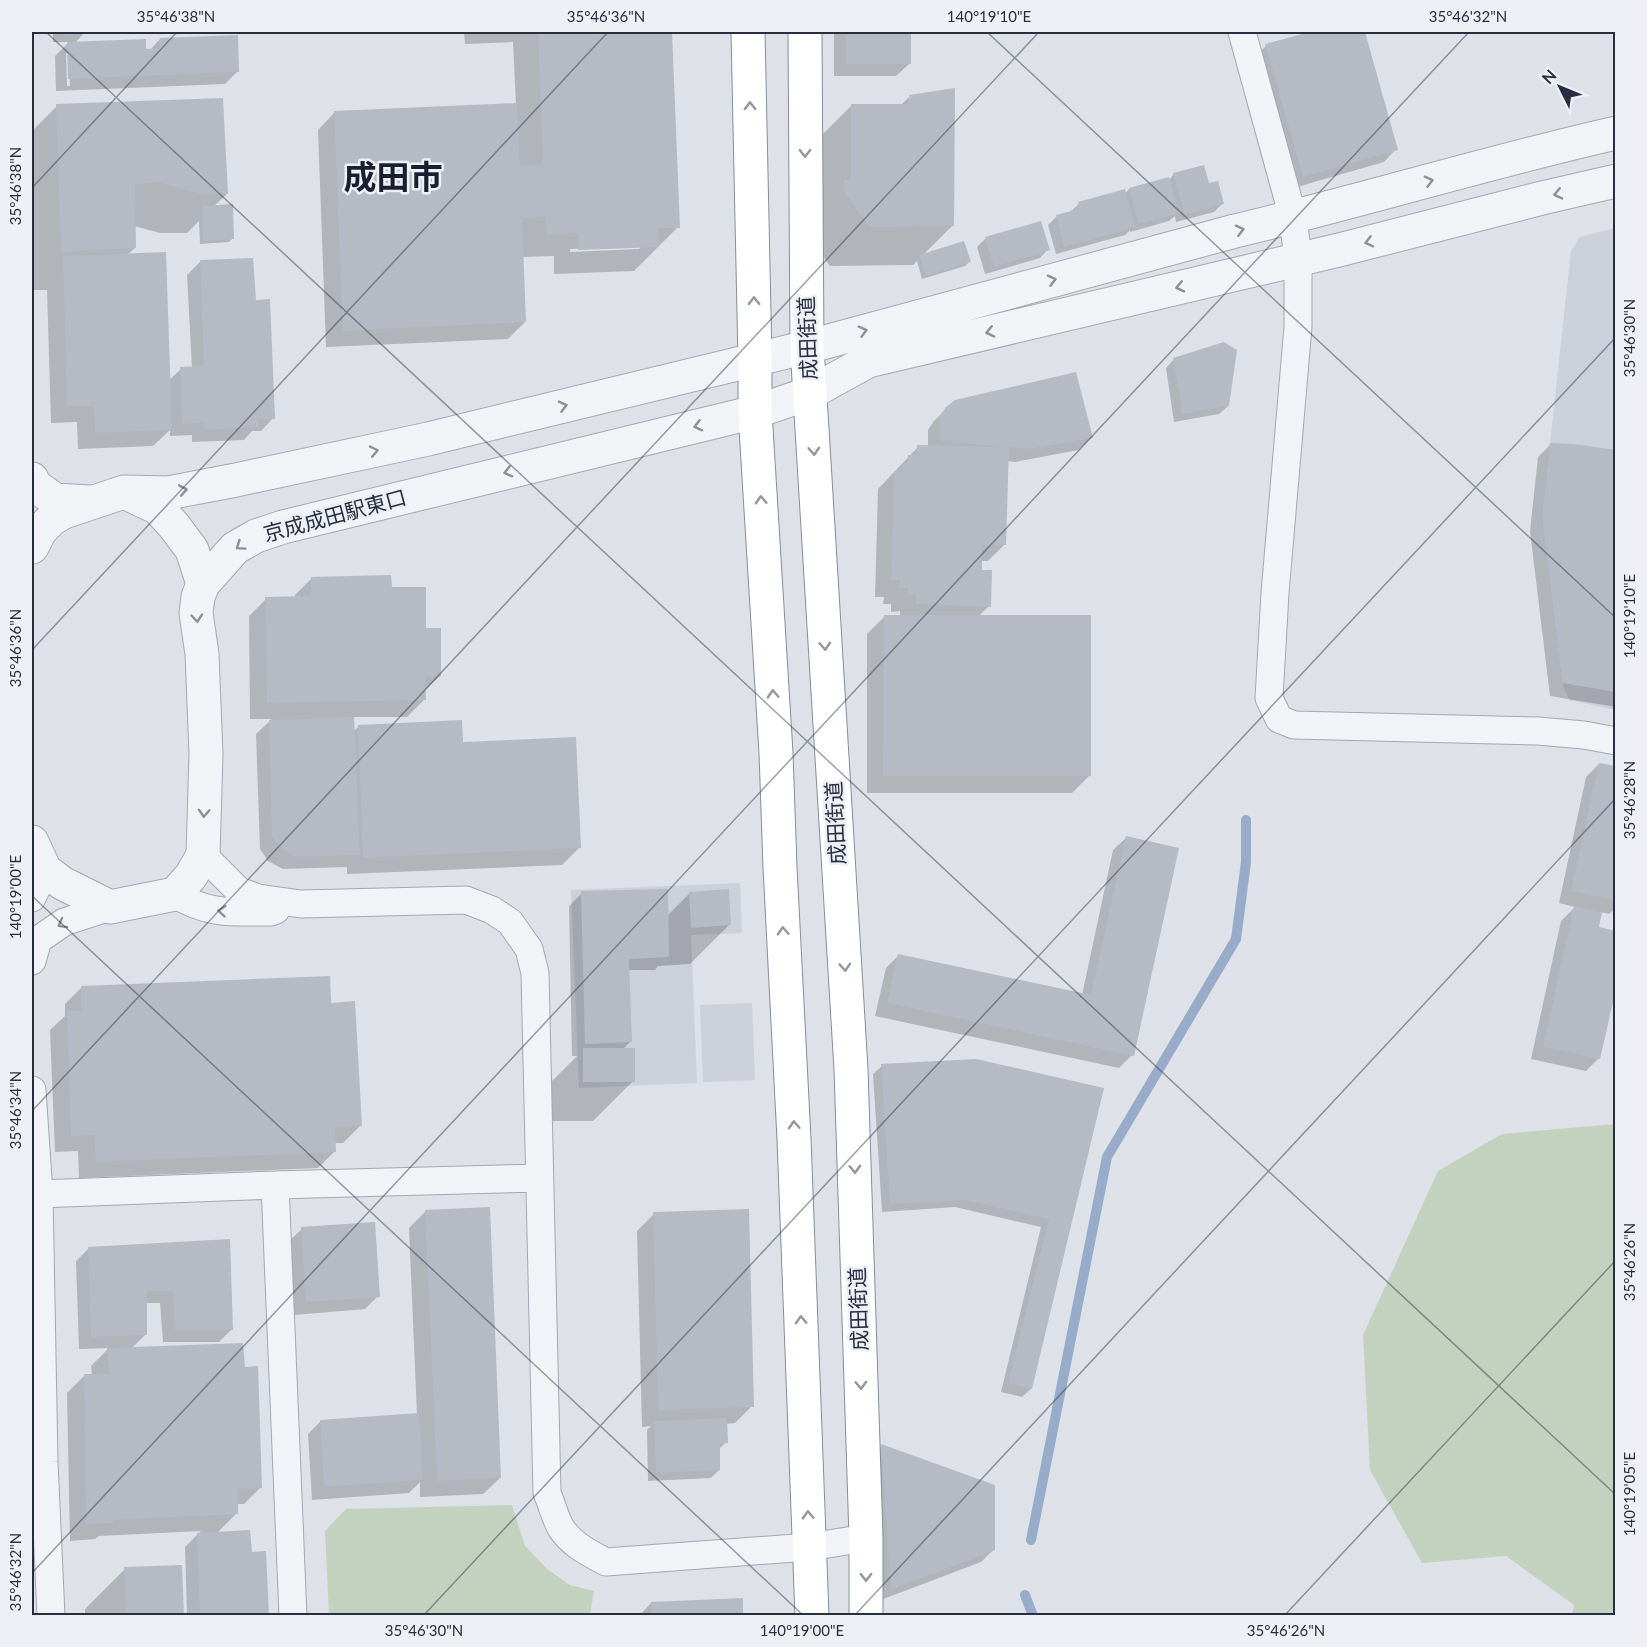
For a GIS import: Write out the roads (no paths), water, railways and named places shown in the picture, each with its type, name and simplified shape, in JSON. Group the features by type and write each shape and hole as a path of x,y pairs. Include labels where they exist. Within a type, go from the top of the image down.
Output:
{"highway":[{"path":"748,32 755,412 776,753 794,1139 812,1616"},
{"name":"成田街道","path":"805,32 807,346 852,1069 866,1538 866,1616"}],"street":[{"path":"1242,32 1293,217 1298,260 1298,327 1275,592 1269,698 1279,719 1294,725 1538,731 1584,735 1616,741"},
{"path":"32,547 40,531 52,519 64,512 124,492 168,493 428,439 755,360 1235,231 1616,133"},
{"name":"京成成田駅東口","path":"203,855 206,754 202,654 196,613 198,597 204,584 218,565 236,548 256,536 283,527 755,412 810,393 868,362 1298,260 1616,181"},
{"path":"32,479 34,485 55,500 91,502"},
{"path":"124,492 158,508 176,527 192,550 204,584"},
{"path":"32,961 38,940 64,922 110,907 175,894 191,876 203,855 238,891 258,898 301,904 466,900 492,910 510,922 529,949 535,974 548,1493 561,1528 584,1551 606,1562 809,1547 866,1538"},
{"path":"36,870 110,907"},
{"path":"175,894 189,903 220,912 271,912 301,904"},
{"path":"32,1090 39,1194 38,1462 51,1616"},
{"path":"39,1194 539,1178"},
{"path":"275,1185 293,1616"}],"waterway":[{"path":"1031,1540 1107,1157 1236,939 1246,862 1246,820"},
{"path":"1025,1595 1033,1616"}],"district":[{"name":"成田市","path":"393,177"}]}
